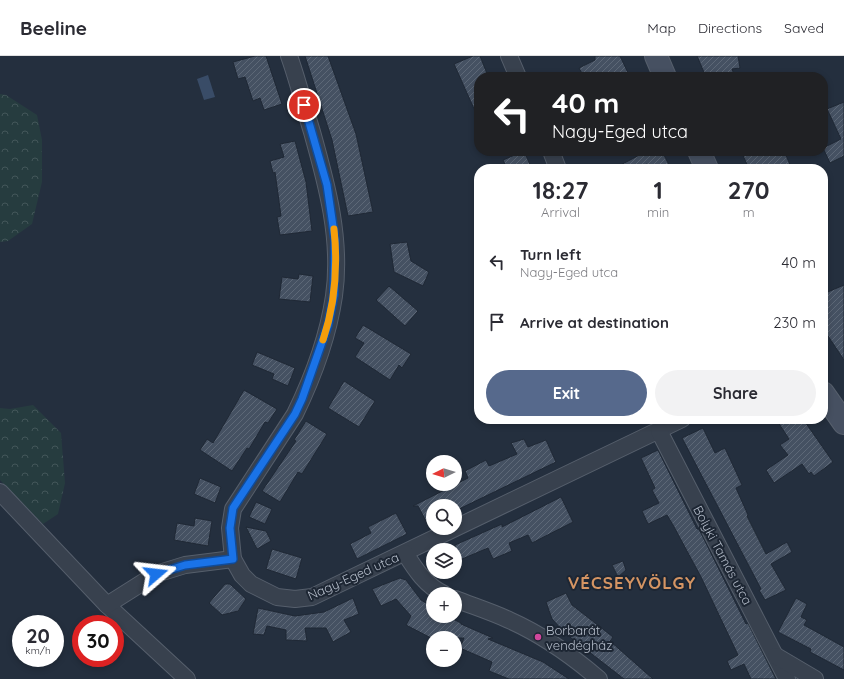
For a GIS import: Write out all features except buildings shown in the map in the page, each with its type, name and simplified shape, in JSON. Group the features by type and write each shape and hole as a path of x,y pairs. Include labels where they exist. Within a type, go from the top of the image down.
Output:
{"main road":[{"path":"656,56 663,72"},
{"path":"828,401 844,423"}],"street":[{"name":"Nagy-Eged utca","path":"289,56 327,185 335,240 334,295 328,325 302,399 295,414 233,508 230,528 233,559 242,576 251,584 277,597 295,599 312,597 669,424"},
{"path":"509,56 516,72"},
{"name":"Bolyki Tamás utca","path":"671,424 706,524 787,679"},
{"path":"0,492 107,605 187,679"},
{"path":"405,553 416,570 431,587"},
{"path":"107,605 156,574 185,565 233,559"},
{"path":"462,602 508,619 544,637 573,657 598,679"},
{"path":"776,656 815,679"}],"green space":[{"path":"0,94 6,95 37,115 42,140 42,182 32,224 8,241 0,242"},
{"path":"33,405 61,433 65,483 58,514 43,524 0,480 0,408 10,409"}],"water":[{"path":"208,75 215,97 204,100 197,79"}],"slow traffic":[{"path":"323,340 328,325 334,295 336,268 334,229"}],"place":[{"name":"Borbarát vendégház","path":"538,637"}],"district":[{"name":"VÉCSEYVÖLGY","path":"632,583"}],"route":[{"path":"156,574 185,565 233,559 230,528 233,508 295,414 311,378 328,325 334,295 336,268 335,240 327,185 304,105"}]}
